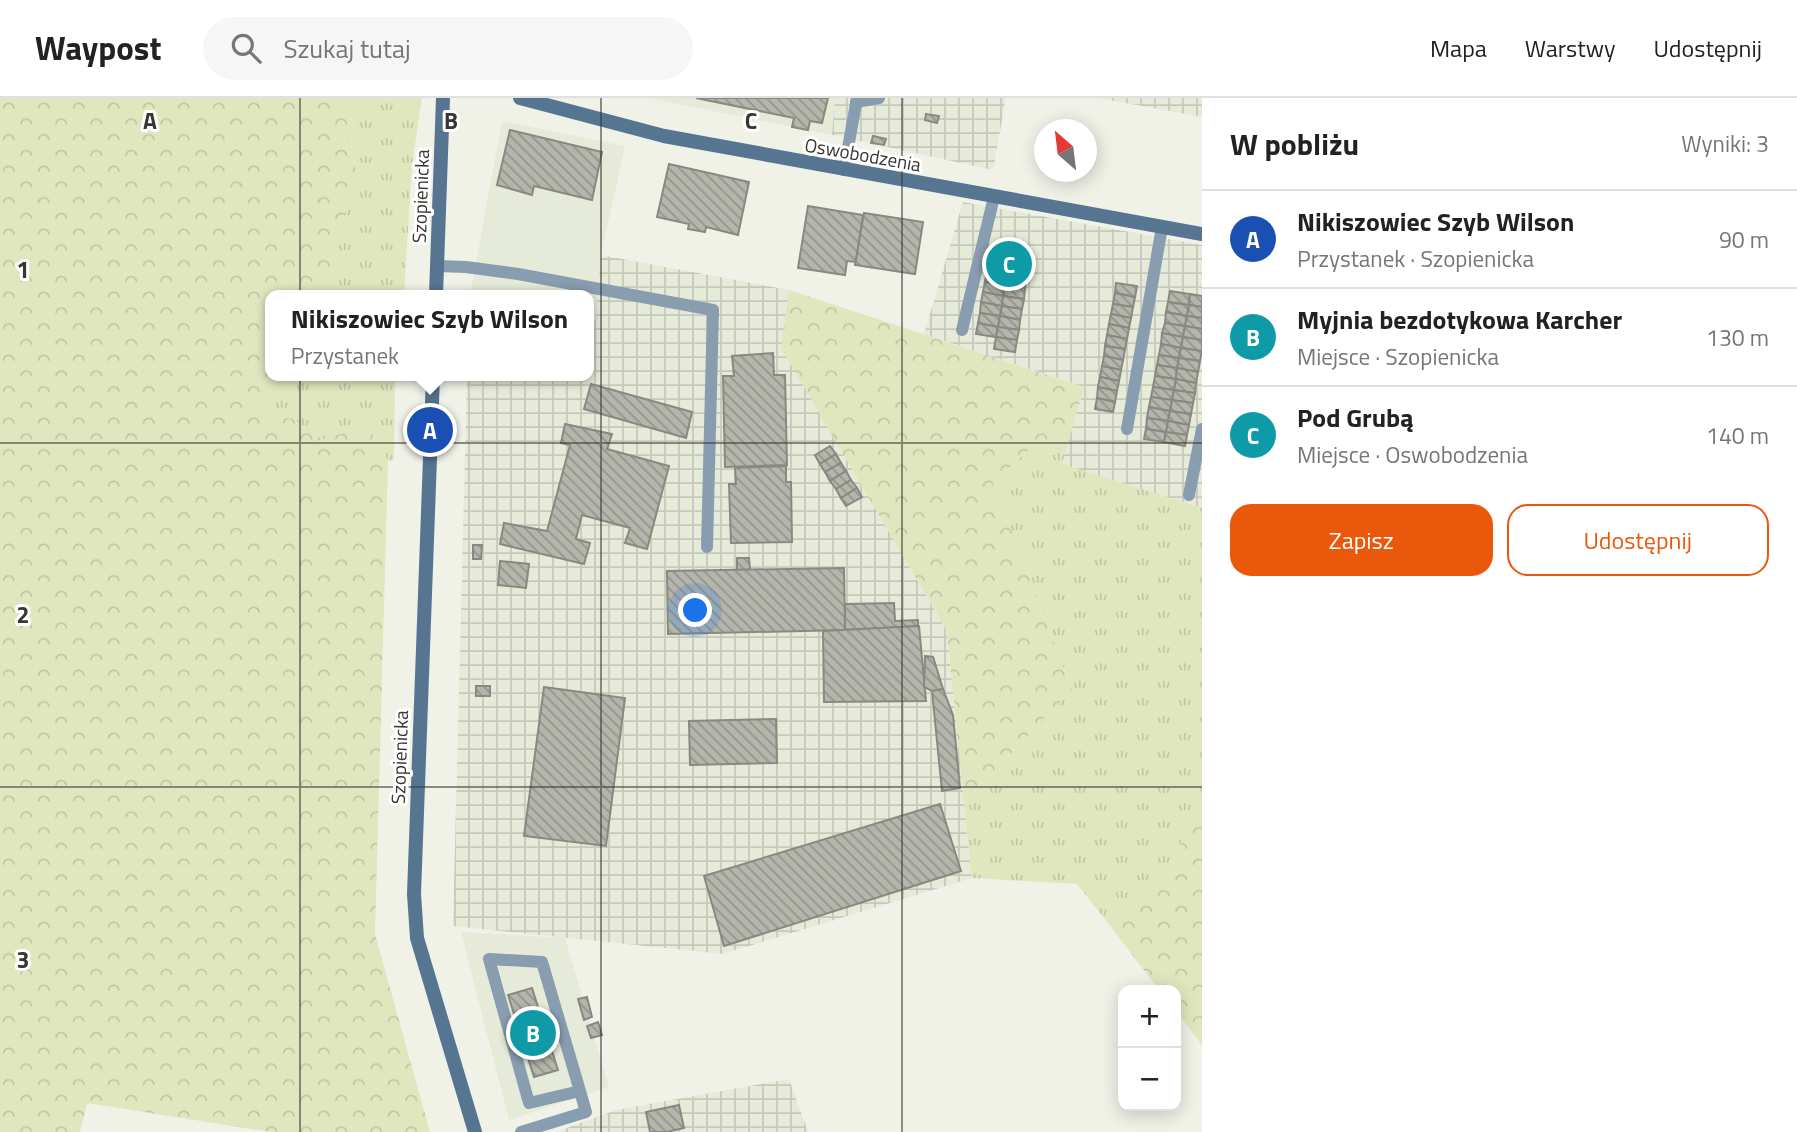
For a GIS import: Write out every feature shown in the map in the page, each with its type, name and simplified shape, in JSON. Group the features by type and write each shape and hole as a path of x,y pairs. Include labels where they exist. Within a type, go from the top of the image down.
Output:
{"street":[{"name":"Szopienicka","path":"436,290 443,98"},
{"name":"Oswobodzenia","path":"520,98 664,136 1202,234"},
{"name":"Szopienicka","path":"433,381 414,894 417,938 475,1132"}],"lane":[{"path":"844,170 857,100 879,98"},
{"path":"962,331 994,197"},
{"path":"1127,429 1162,227"},
{"path":"437,266 518,274 713,310 707,547"},
{"path":"1189,495 1202,429"},
{"path":"521,1132 586,1112 580,1091 542,962 489,959 530,1104 580,1091"}],"shaded area":[{"path":"649,98 835,98 832,135"},
{"path":"835,98 1006,98 993,170 832,135"},
{"path":"1098,98 1202,98 1202,117"},
{"path":"502,121 625,146 601,255 595,321 594,290 471,290"},
{"path":"963,202 1202,245 1202,508 1061,464 1084,387 924,334"},
{"path":"601,255 789,290 782,348 947,631 972,878 723,954 453,926 467,381 594,381 595,321"},
{"path":"461,932 565,938 609,1087 509,1120"},
{"path":"789,1079 808,1132 556,1132 616,1110"}],"green space":[{"path":"0,98 354,98 351,145 359,184 339,224 332,254 329,290 265,290 265,381 270,381 261,399 268,416 295,419 317,441 368,426 388,461 375,934 430,1132 271,1132 87,1103 80,1132 0,1132"},
{"path":"354,98 422,98 412,165 404,290 328,290 332,254 339,224 359,184 351,145"},
{"path":"789,290 1084,387 1066,450 1031,448 993,483 1072,690 964,802 947,631 781,348"},
{"path":"270,381 396,381 394,460 388,461 368,426 318,443 295,419 268,416 261,399"},
{"path":"1031,448 1066,450 1062,464 1202,508 1202,799 1196,805 1173,860 1111,927 1077,884 972,878 964,802 1072,690 993,483"},
{"path":"1202,799 1202,1045 1181,1018 1181,985 1155,985 1111,927 1173,860 1196,804"}],"building":[{"path":"696,98 828,98 822,123 810,121 808,130 792,127 794,118"},
{"path":"926,114 939,116 937,123 925,120"},
{"path":"510,130 602,152 592,200 534,186 532,195 497,185"},
{"path":"873,136 886,139 884,145 871,143"},
{"path":"669,164 749,182 738,235 706,227 705,232 688,229 689,224 657,217"},
{"path":"808,206 863,215 856,262 847,261 845,275 798,268"},
{"path":"864,213 923,222 915,274 855,265"},
{"path":"988,261 1009,264 1007,275 987,271"},
{"path":"1009,264 1029,268 1027,278 1007,275"},
{"path":"987,271 1007,275 1005,285 985,282"},
{"path":"1007,275 1027,278 1025,288 1005,285"},
{"path":"985,282 1005,285 1003,296 983,292"},
{"path":"1116,283 1137,286 1135,297 1115,293"},
{"path":"1005,285 1025,288 1024,299 1003,296"},
{"path":"1170,291 1190,294 1189,305 1168,302"},
{"path":"983,292 1003,296 1002,306 981,302"},
{"path":"1115,293 1135,297 1133,307 1113,304"},
{"path":"1190,294 1202,296 1202,307 1189,305"},
{"path":"1003,296 1024,299 1022,309 1002,306"},
{"path":"981,302 1002,306 1000,316 980,313"},
{"path":"1168,302 1189,305 1187,316 1166,312"},
{"path":"1113,304 1133,307 1131,318 1111,314"},
{"path":"1189,305 1202,307 1202,318 1187,316"},
{"path":"1002,306 1022,309 1020,320 1000,316"},
{"path":"1166,312 1187,316 1185,326 1165,323"},
{"path":"980,313 1000,316 998,327 978,323"},
{"path":"1111,314 1131,318 1129,328 1109,324"},
{"path":"1000,316 1020,320 1019,330 998,327"},
{"path":"1187,316 1202,318 1202,329 1185,326"},
{"path":"978,323 998,327 996,337 976,334"},
{"path":"1165,323 1185,326 1183,337 1162,333"},
{"path":"1109,324 1129,328 1127,339 1107,335"},
{"path":"1185,326 1202,329 1202,340 1183,337"},
{"path":"998,327 1019,330 1017,340 996,337"},
{"path":"1162,333 1183,337 1181,348 1161,344"},
{"path":"1107,335 1127,339 1125,349 1105,346"},
{"path":"996,337 1017,340 1015,352 994,349"},
{"path":"1183,337 1202,340 1202,351 1181,348"},
{"path":"1161,344 1181,348 1179,358 1159,355"},
{"path":"1105,346 1125,349 1123,360 1104,356"},
{"path":"1181,348 1202,351 1200,361 1179,358"},
{"path":"773,353 774,375 785,375 787,465 725,467 723,376 734,376 732,356"},
{"path":"1159,355 1179,358 1177,368 1157,365"},
{"path":"1104,356 1123,360 1121,370 1102,366"},
{"path":"1179,358 1200,361 1198,372 1177,368"},
{"path":"1157,365 1177,368 1176,379 1155,376"},
{"path":"1102,366 1121,370 1119,381 1100,377"},
{"path":"1177,368 1198,372 1196,383 1176,379"},
{"path":"1155,376 1176,379 1174,390 1153,387"},
{"path":"1100,377 1119,381 1117,391 1098,387"},
{"path":"1176,379 1196,383 1195,393 1174,390"},
{"path":"591,384 692,412 686,438 584,409"},
{"path":"1098,387 1117,391 1115,402 1097,398"},
{"path":"1153,387 1174,390 1172,400 1151,397"},
{"path":"1174,390 1195,393 1193,403 1172,400"},
{"path":"1151,397 1172,400 1170,411 1149,407"},
{"path":"1097,398 1115,402 1113,412 1095,409"},
{"path":"1172,400 1193,403 1191,414 1170,411"},
{"path":"1149,407 1170,411 1168,421 1147,418"},
{"path":"1170,411 1191,414 1189,425 1168,421"},
{"path":"1147,418 1168,421 1166,432 1146,429"},
{"path":"1168,421 1189,425 1187,435 1166,432"},
{"path":"565,424 612,434 607,449 669,466 647,549 625,543 630,528 582,515 576,539 590,543 584,564 500,544 504,523 547,531 570,445 561,443"},
{"path":"1146,429 1166,432 1164,442 1144,439"},
{"path":"1166,432 1187,435 1185,446 1164,442"},
{"path":"830,446 836,454 820,464 815,455"},
{"path":"836,454 841,463 825,472 820,464"},
{"path":"841,463 846,471 830,481 825,472"},
{"path":"786,466 786,482 791,482 792,542 731,543 729,484 736,484 735,468"},
{"path":"846,471 851,480 836,489 830,481"},
{"path":"851,480 857,488 841,498 836,489"},
{"path":"857,488 862,497 846,506 841,498"},
{"path":"473,545 482,545 481,559 473,559"},
{"path":"737,558 749,558 750,570 737,570"},
{"path":"500,561 529,564 526,588 498,585"},
{"path":"844,568 845,630 668,634 667,571"},
{"path":"894,603 895,621 918,620 918,626 845,630 845,604"},
{"path":"919,626 926,701 824,702 823,631"},
{"path":"925,656 933,657 943,689 932,691 924,687"},
{"path":"476,686 490,686 490,696 476,696"},
{"path":"544,687 625,698 606,846 524,836"},
{"path":"943,689 953,715 960,788 942,791 932,691"},
{"path":"776,719 777,763 690,765 689,721"},
{"path":"940,804 961,871 724,946 704,876"},
{"path":"532,988 558,1070 534,1077 508,995"},
{"path":"587,997 592,1017 584,1020 578,999"},
{"path":"598,1022 602,1035 591,1038 587,1026"},
{"path":"679,1105 684,1128 650,1132 646,1112"}],"place":[{"name":"Pod Grubą","path":"1009,264"},
{"name":"Nikiszowiec Szyb Wilson","path":"430,430"},
{"name":"Myjnia bezdotykowa Karcher","path":"533,1033"}]}
